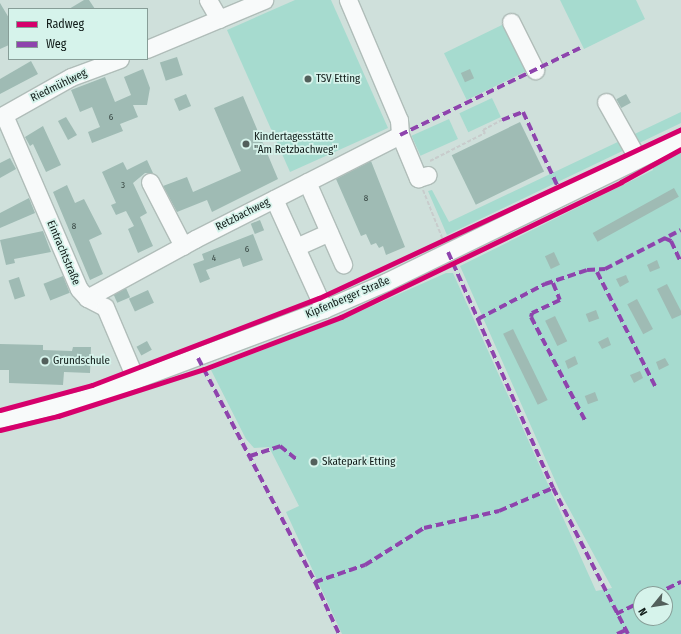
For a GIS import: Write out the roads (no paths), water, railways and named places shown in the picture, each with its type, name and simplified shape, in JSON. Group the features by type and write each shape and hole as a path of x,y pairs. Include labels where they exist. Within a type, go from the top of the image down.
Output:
{"street":[{"path":"208,0 219,19"},
{"path":"148,49 264,0"},
{"path":"348,0 399,120 400,135 420,174"},
{"path":"510,22 535,70"},
{"name":"Riedmühlweg","path":"2,116 71,77 117,60"},
{"path":"606,102 638,159"},
{"name":"Eintrachtstraße","path":"2,116 79,289 87,298 105,307 136,380"},
{"name":"Retzbachweg","path":"87,298 183,246 400,135"},
{"name":"Kipfenberger Straße","path":"0,419 46,410 136,380 324,309 448,252 681,138"},
{"path":"150,182 183,246"},
{"path":"307,182 343,264"},
{"path":"274,199 324,309"},
{"path":"296,247 329,232"}],"place":[{"name":"TSV Etting","path":"308,79"},
{"name":"Kindertagesstätte \"Am Retzbachweg\"","path":"246,144"},
{"name":"Grundschule","path":"45,361"},
{"name":"Skatepark Etting","path":"314,462"}]}
